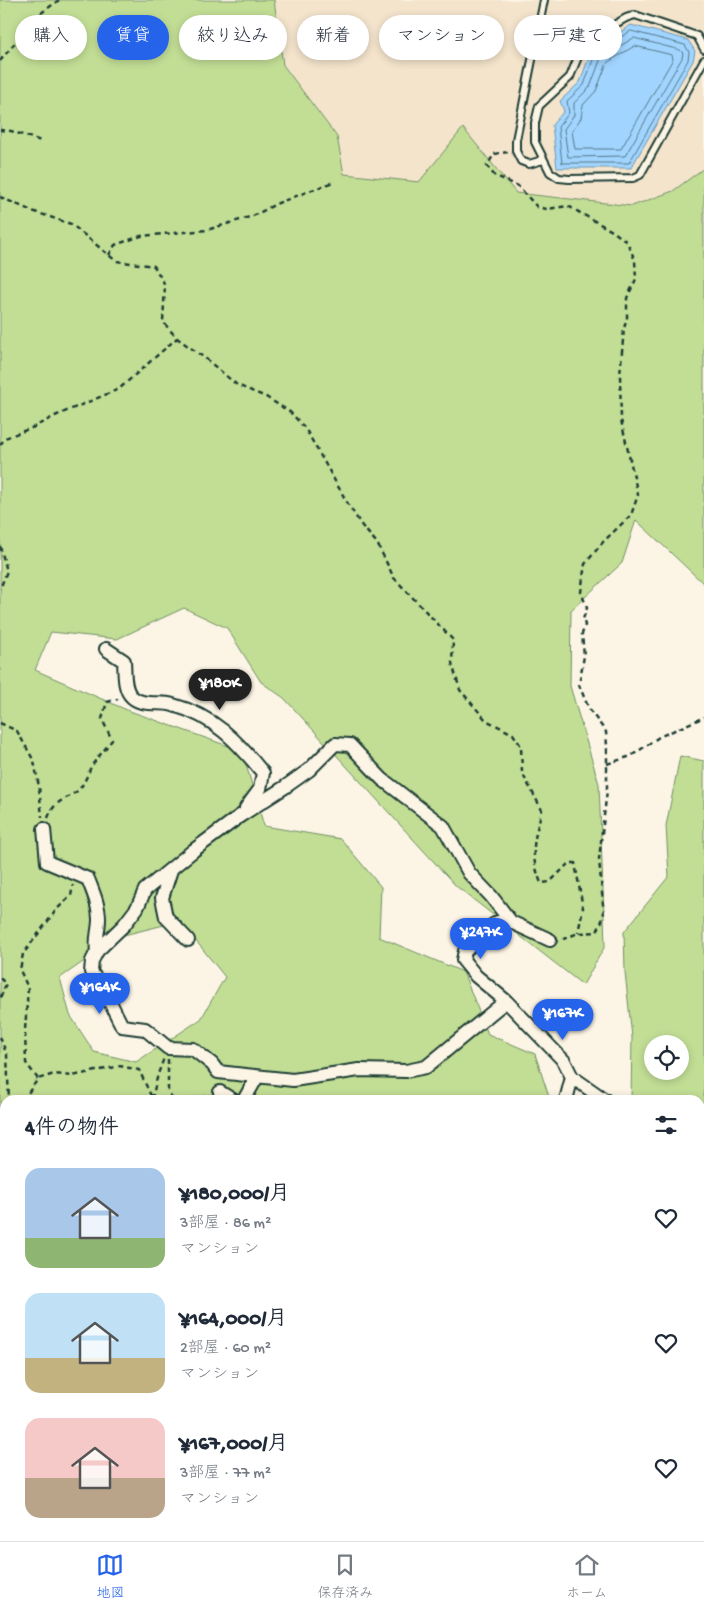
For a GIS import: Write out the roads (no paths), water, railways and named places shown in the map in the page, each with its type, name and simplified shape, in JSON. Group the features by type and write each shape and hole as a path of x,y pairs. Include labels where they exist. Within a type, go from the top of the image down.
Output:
{"street":[{"path":"106,648 124,660 125,682 130,695 136,699 151,703 172,704 201,716 224,730 242,747 263,773 260,789 240,816"},
{"path":"506,1001 426,1067 406,1071 359,1070 293,1080 218,1072 212,1064 193,1050 168,1048 145,1029 122,1026 104,990 91,972 92,961 97,951 124,925 137,908 145,890 240,816 308,770 335,744 350,745 382,779 443,826 469,874 490,896 510,922"},
{"path":"44,829 47,862 88,880 96,899 99,919 95,940 97,951"},
{"path":"171,870 162,898 166,917 188,940"},
{"path":"550,940 510,922 498,922 465,951 463,960 476,976 506,1001 564,1061 572,1078 598,1095"},
{"path":"253,1094 257,1077"},
{"path":"567,1095 572,1078"},
{"path":"220,1092 225,1095"}],"lane":[{"path":"543,160 529,164 521,161 516,151 516,140 544,0"},
{"path":"704,49 697,36 635,15 626,18 584,42 570,77 539,106 534,123 535,142 550,172 559,178 633,178 640,174 704,60"}],"water":[{"path":"631,25 688,40 695,51 693,61 631,168 557,168 552,125 564,111 560,101 580,82 588,60 622,60 622,31"}]}
